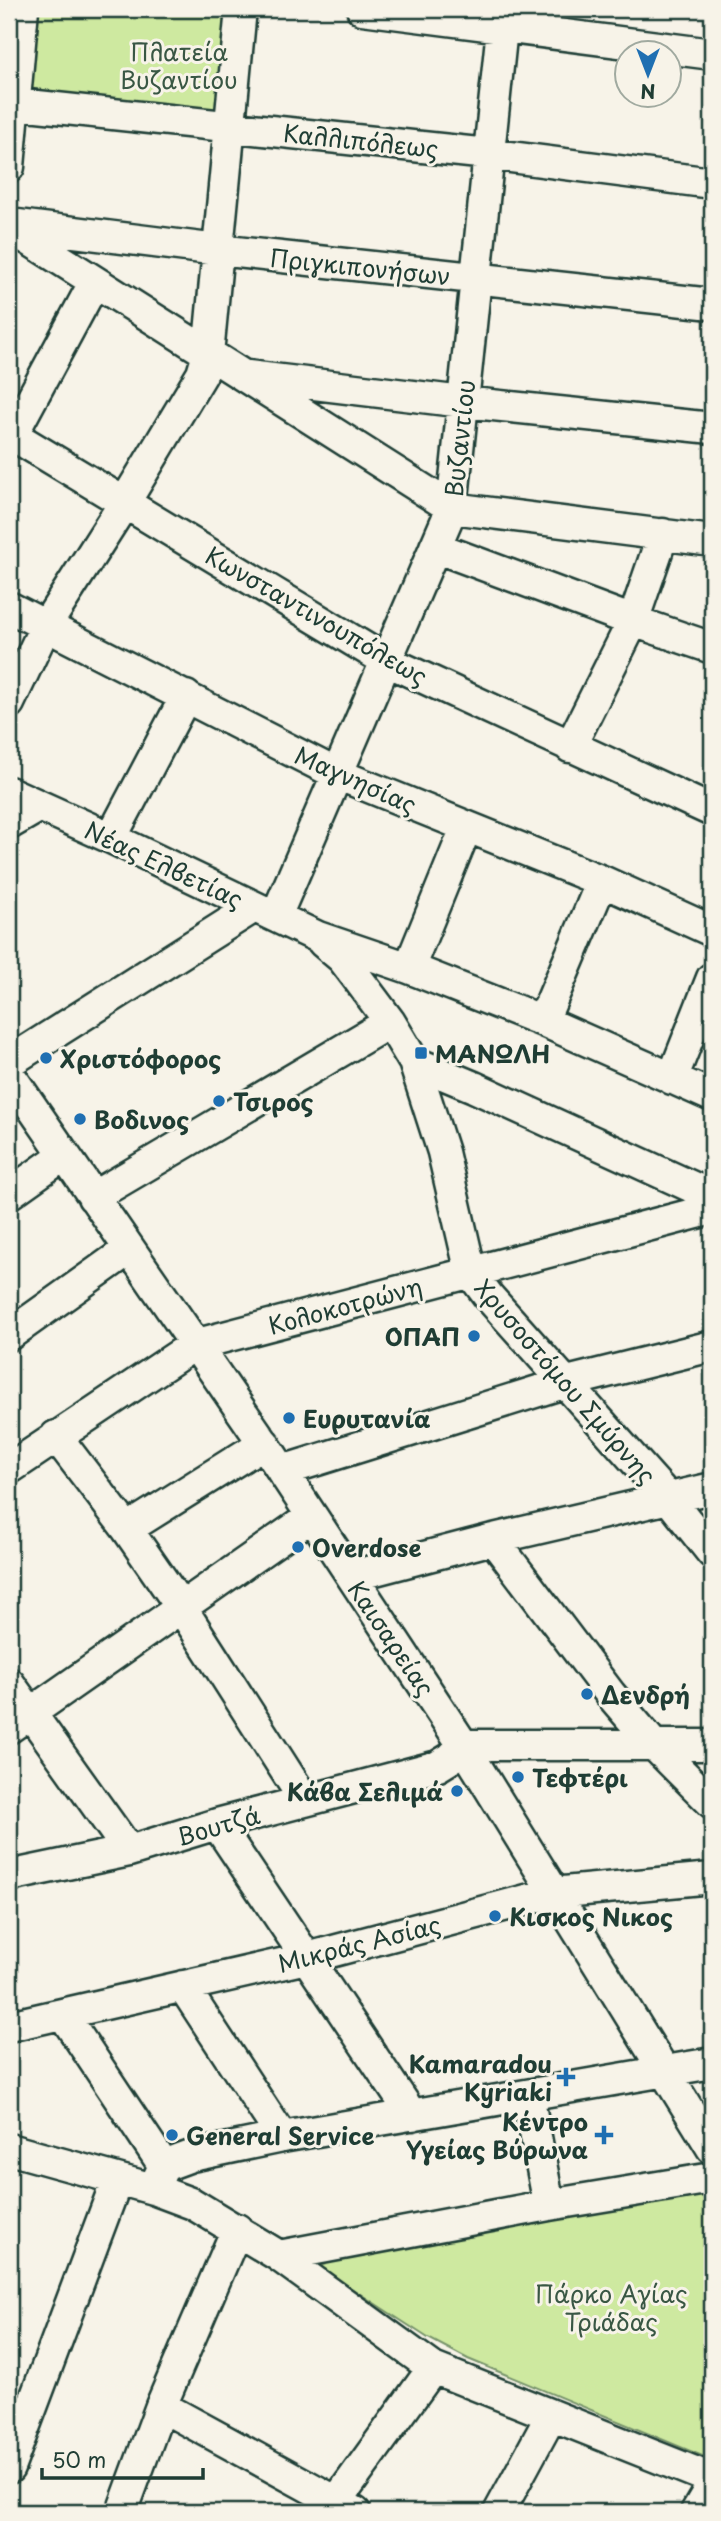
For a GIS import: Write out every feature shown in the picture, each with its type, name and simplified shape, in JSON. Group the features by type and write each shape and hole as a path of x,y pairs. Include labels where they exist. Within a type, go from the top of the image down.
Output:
{"street":[{"path":"9,167 12,103 23,9"},
{"path":"9,703 45,627 202,374 208,354 241,9"},
{"path":"362,9 503,18 712,54"},
{"name":"Βυζαντίου","path":"265,911 337,774 452,508 503,18"},
{"name":"Καλλιπόλεως","path":"12,103 488,154 712,183"},
{"path":"9,225 94,283 452,508 712,541"},
{"name":"Πριγκιπονήσων","path":"9,225 712,304"},
{"path":"10,436 94,283"},
{"path":"241,375 712,428"},
{"name":"Κωνσταντινουπόλεως","path":"10,436 125,502 385,660 712,811"},
{"path":"570,747 633,621 663,534"},
{"path":"435,547 712,648"},
{"name":"Μαγνησίας","path":"9,607 337,774 602,881 712,930"},
{"path":"111,838 186,696"},
{"name":"Νέας Ελβετίας","path":"9,792 318,937"},
{"path":"9,824 40,806"},
{"path":"409,968 466,828"},
{"path":"543,1021 602,881"},
{"path":"9,1062 265,911"},
{"path":"318,937 409,968 543,1021 712,1096"},
{"name":"Χρυσοστόμου Σμύρνης","path":"318,937 342,958 390,1022 414,1062 443,1152 471,1273 489,1297 670,1500 712,1553"},
{"path":"673,1079 712,978"},
{"path":"93,1197 390,1022"},
{"path":"414,1062 712,1196"},
{"name":"Καισαρείας","path":"9,1074 128,1250 264,1443 463,1745 712,2148"},
{"path":"9,1194 64,1155"},
{"name":"Κολοκοτρώνη","path":"9,1469 194,1345 712,1209"},
{"path":"9,1335 128,1250"},
{"path":"282,1471 567,1382 712,1346"},
{"path":"56,1436 181,1607 305,1801"},
{"path":"127,1530 264,1443"},
{"path":"352,1576 494,1539 670,1500 712,1488"},
{"path":"20,1721 312,1517"},
{"path":"494,1539 602,1684 653,1744 712,1803"},
{"path":"9,1683 20,1721 130,1851"},
{"path":"463,1745 712,1745"},
{"name":"Βουτζά","path":"9,1876 130,1851 217,1824 438,1766 451,1758 463,1745"},
{"path":"217,1824 412,2115"},
{"name":"Μικράς Ασίας","path":"9,2026 307,1958 553,1893 712,1878"},
{"path":"183,1986 282,2137"},
{"path":"63,2014 159,2178 193,2204 279,2256 433,2368 712,2479"},
{"path":"9,2149 117,2180 159,2178 191,2156 282,2137 712,2063"},
{"path":"528,2095 549,2205"},
{"path":"279,2256 549,2205 712,2178"},
{"path":"9,2468 117,2180"},
{"path":"122,2512 161,2406 237,2229"},
{"path":"161,2406 340,2509 433,2368"},
{"path":"499,2512 551,2416"},
{"path":"696,2512 712,2485"}],"green space":[{"name":"Πλατεία Βυζαντίου","path":"23,9 241,9 230,126 15,104"},
{"name":"Πάρκο Αγίας Τριάδας","path":"712,2185 712,2460 468,2359 428,2338 320,2268 320,2259"}],"place":[{"name":"ΜΑΝΏΛΗ","path":"421,1053"},
{"name":"Χριστόφορος","path":"46,1058"},
{"name":"Τσιρος","path":"219,1101"},
{"name":"Βοδινος","path":"80,1119"},
{"name":"ΟΠΑΠ","path":"474,1336"},
{"name":"Ευρυτανία","path":"289,1418"},
{"name":"Overdose","path":"298,1547"},
{"name":"Δενδρή","path":"587,1694"},
{"name":"Τεφτέρι","path":"518,1777"},
{"name":"Κάβα Σελιμά","path":"457,1791"},
{"name":"Κισκος Νικος","path":"495,1916"},
{"name":"Kamaradou Kyriaki","path":"566,2077"},
{"name":"General Service","path":"172,2135"},
{"name":"Κέντρο Υγείας Βύρωνα","path":"604,2135"}]}
